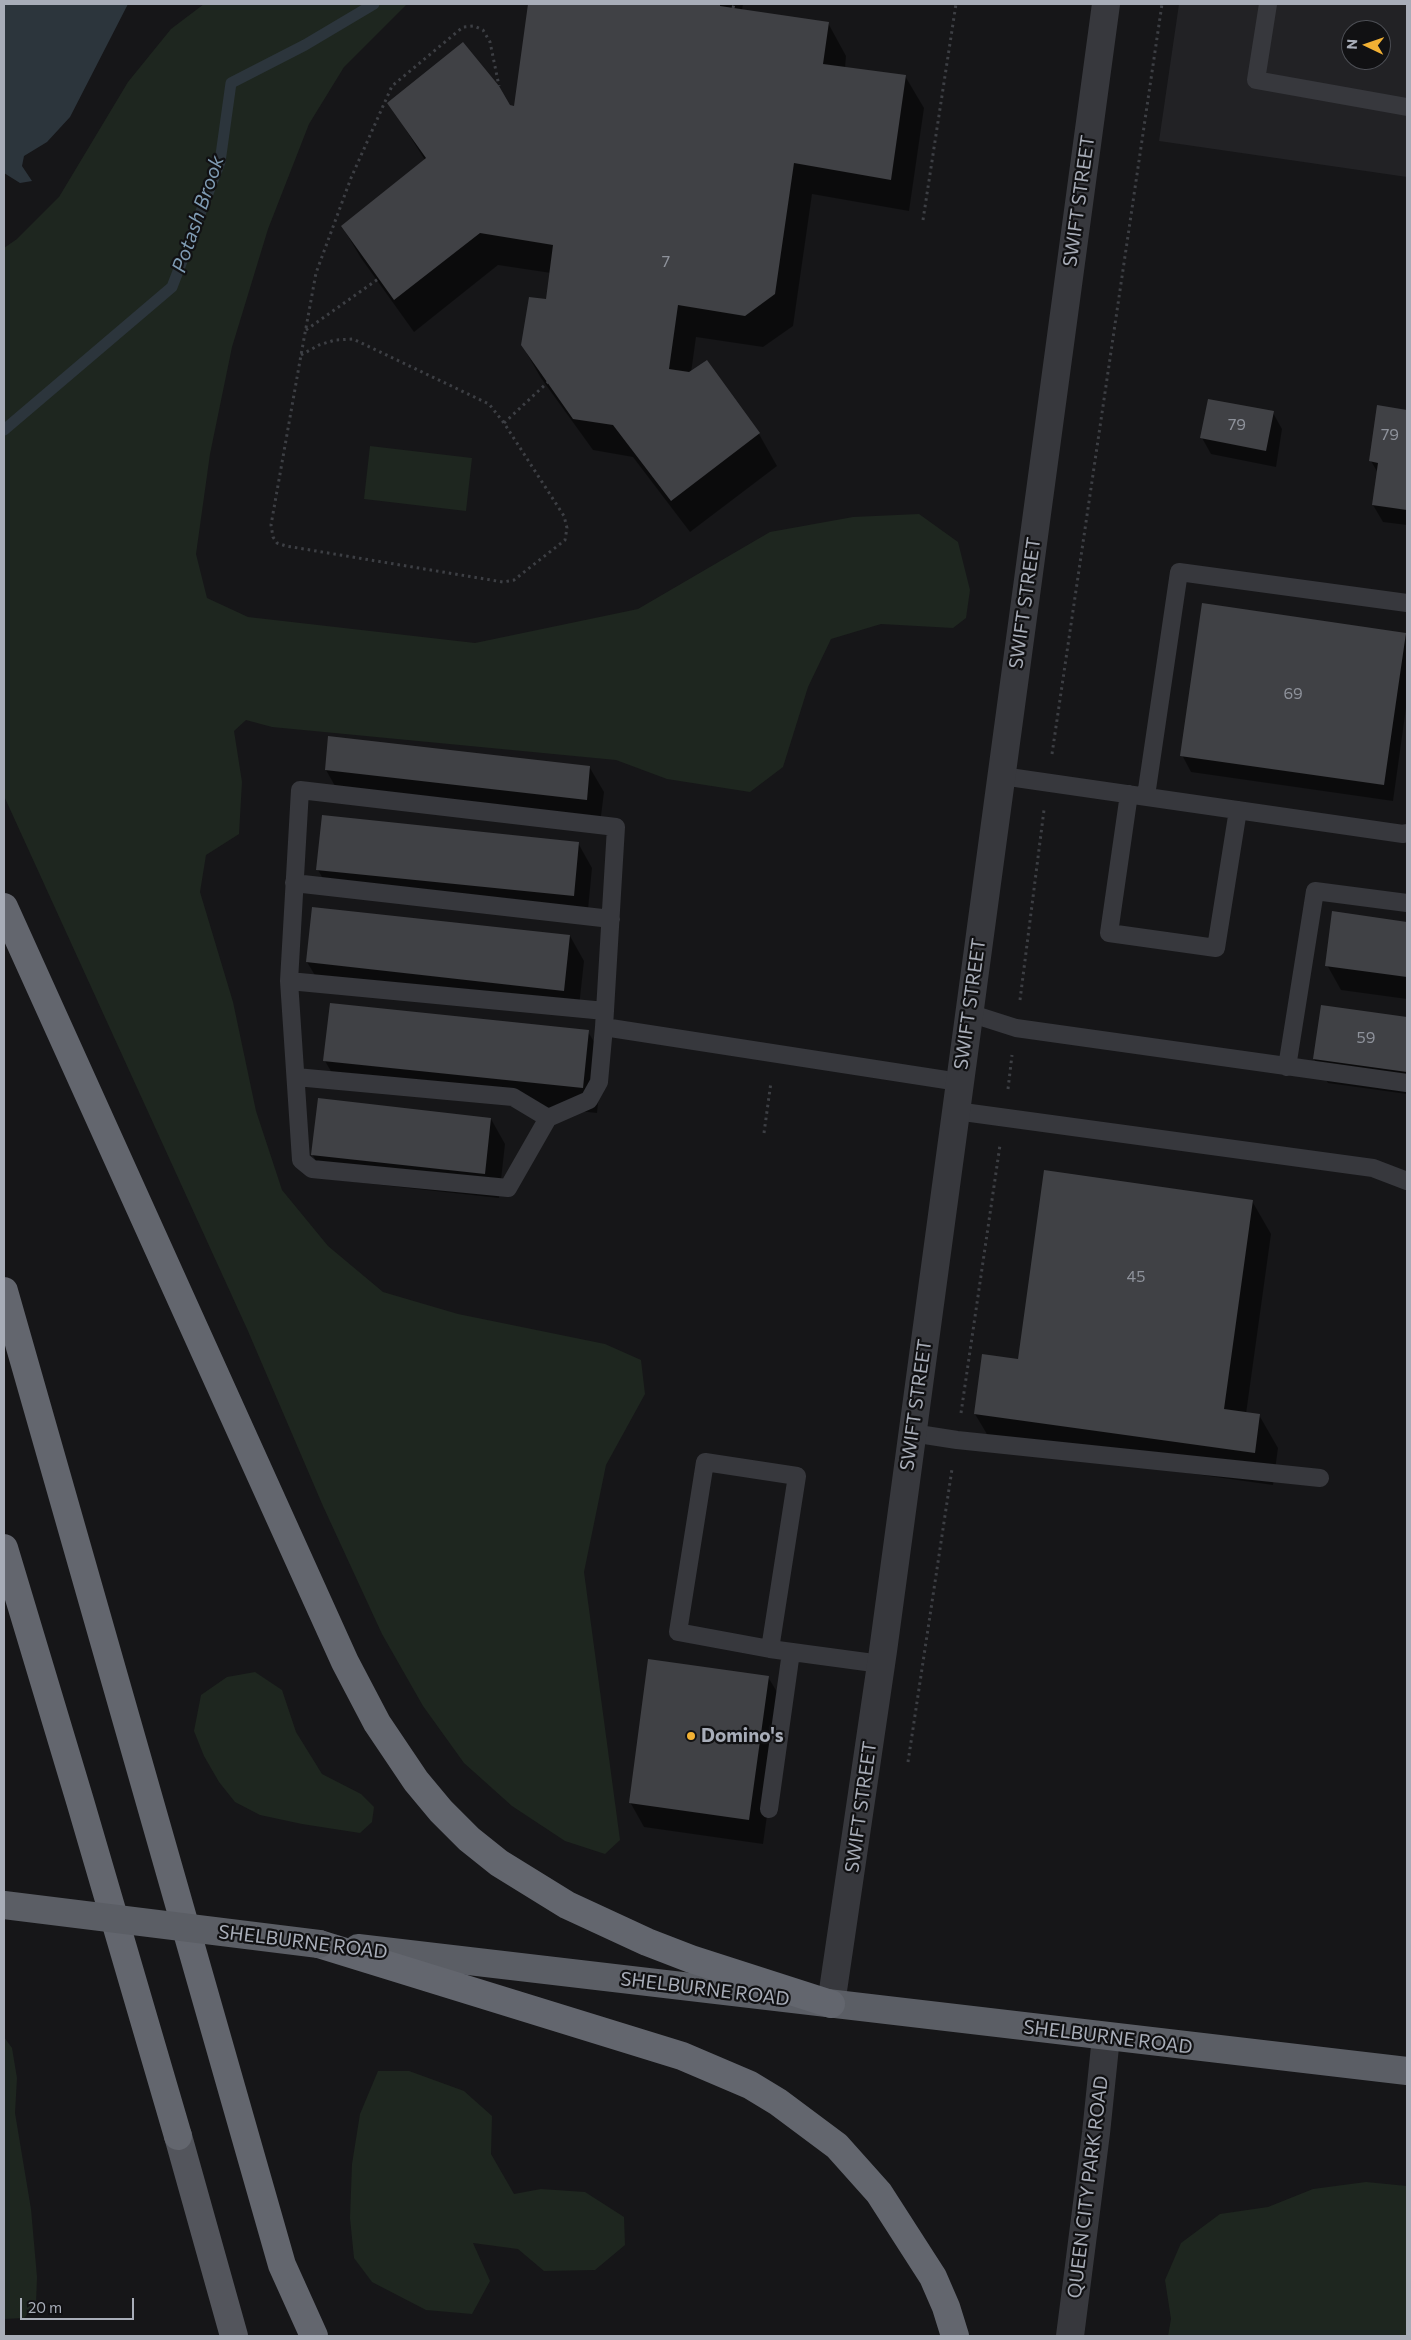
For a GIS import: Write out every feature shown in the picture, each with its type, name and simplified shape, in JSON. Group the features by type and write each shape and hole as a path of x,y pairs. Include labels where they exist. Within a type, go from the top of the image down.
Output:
{"highway":[{"path":"4,907 345,1662 377,1724 416,1781 441,1811 469,1839 499,1863 567,1905 647,1942 691,1959 831,2004"},
{"path":"4,1291 282,2265 314,2336"},
{"path":"4,1548 178,2136"},
{"path":"4,1570 28,1627"},
{"name":"SHELBURNE ROAD","path":"4,1905 319,1944 1407,2071"},
{"path":"319,1944 682,2056 750,2085 778,2102 836,2146 880,2193 899,2220 933,2277 946,2307 955,2336"}],"main road":[{"path":"178,2136 234,2336"},
{"path":"282,2265 302,2336"}],"street":[{"name":"SWIFT STREET","path":"831,2004 881,1664 1106,4"},
{"name":"QUEEN CITY PARK ROAD","path":"1070,2336 1095,2142 1106,2037"}],"lane":[{"path":"1268,4 1256,80 1407,107"},
{"path":"1146,796 1179,572 1407,603"},
{"path":"1002,776 1403,834 1407,832"},
{"path":"300,790 616,827 611,919 599,1082 589,1100 548,1118 508,1188 312,1169 301,1160 289,981 300,790"},
{"path":"1129,794 1109,933 1216,948 1238,810"},
{"path":"294,883 611,919"},
{"path":"1287,1067 1315,891 1407,903"},
{"path":"289,981 604,1019 775,1052 959,1082"},
{"path":"969,1013 1016,1028 1407,1083"},
{"path":"296,1076 513,1096 548,1118"},
{"path":"956,1111 1373,1168 1407,1181"},
{"path":"912,1433 957,1440 1320,1478"},
{"path":"770,1649 797,1476 705,1462 678,1632 770,1649 881,1664"},
{"path":"769,1809 791,1652"}],"path":[{"path":"923,220 956,4"},
{"path":"908,1762 1004,1118 1067,640 1162,4"},
{"path":"301,355 319,345 335,340 353,339 489,404 504,423 564,516 567,528 564,540 514,580 494,580 286,546 278,543 273,536 272,525 301,355 320,263 351,178 392,86 463,27 474,26 483,30 490,42 499,86"},
{"path":"306,330 378,279"},
{"path":"504,423 548,382"},
{"path":"764,1133 775,1052"}],"shaded area":[{"path":"4,4 128,4 70,117 47,142 24,156 22,166 32,181 20,183 4,173"},
{"path":"204,4 407,4 344,67 309,124 268,229 232,347 210,454 196,554 207,598 248,617 475,643 638,609 770,532 853,517 919,514 958,542 970,590 966,618 953,628 881,624 831,639 808,687 783,767 750,792 667,779 616,760 272,727 246,720 234,731 242,782 239,834 206,855 200,892 233,1002 256,1111 282,1190 328,1246 383,1292 458,1314 605,1344 641,1360 645,1394 606,1465 584,1572 620,1840 605,1854 565,1841 512,1806 464,1763 423,1706 382,1634 323,1506 248,1331 4,796 4,248 17,239 59,197 128,82 171,29"},
{"path":"1179,4 1407,4 1407,177 1159,141"},
{"path":"370,446 472,458 466,511 364,499"},
{"path":"255,1672 282,1690 296,1732 322,1774 361,1794 374,1807 372,1822 360,1833 260,1815 235,1802 219,1782 204,1756 194,1731 201,1695 227,1677"},
{"path":"4,2037 12,2048 17,2078 15,2113 31,2209 37,2277 36,2304 24,2318 4,2319"},
{"path":"378,2071 409,2071 464,2091 492,2116 491,2154 514,2194 541,2189 585,2192 624,2217 625,2245 595,2270 544,2271 518,2249 473,2243 490,2281 472,2314 426,2310 372,2282 354,2258 350,2218 352,2164 360,2114"},
{"path":"1366,2182 1407,2186 1407,2336 1168,2336 1171,2319 1165,2280 1181,2243 1220,2214 1268,2207 1313,2189"}],"building":[{"path":"528,4 720,4 720,6 829,22 823,64 906,75 891,180 794,163 775,294 745,316 678,305 669,369 689,372 707,360 760,433 671,501 613,425 573,419 521,345 529,297 546,299 553,245 480,233 394,300 341,226 426,158 387,103 463,42 499,86 510,105 514,106"},
{"path":"1208,399 1274,411 1266,451 1200,438"},
{"path":"1377,405 1407,410 1407,510 1372,505 1378,463 1369,461"},
{"path":"1202,603 1406,633 1384,785 1180,756"},
{"path":"328,736 590,766 587,800 325,770"},
{"path":"322,815 579,842 574,896 316,870"},
{"path":"312,907 570,935 564,991 306,962"},
{"path":"1332,911 1407,922 1407,977 1325,966"},
{"path":"330,1003 589,1030 583,1088 323,1061"},
{"path":"1321,1005 1407,1017 1407,1072 1313,1059"},
{"path":"318,1098 491,1118 485,1174 311,1155"},
{"path":"1044,1170 1253,1200 1224,1409 1260,1414 1255,1453 974,1414 982,1354 1018,1359"},
{"path":"648,1659 769,1676 749,1820 629,1803"}],"waterway":[{"name":"Potash Brook","path":"4,430 172,287 220,162 231,83 305,45 374,4"}],"place":[{"name":"Domino's","path":"691,1736"}]}
